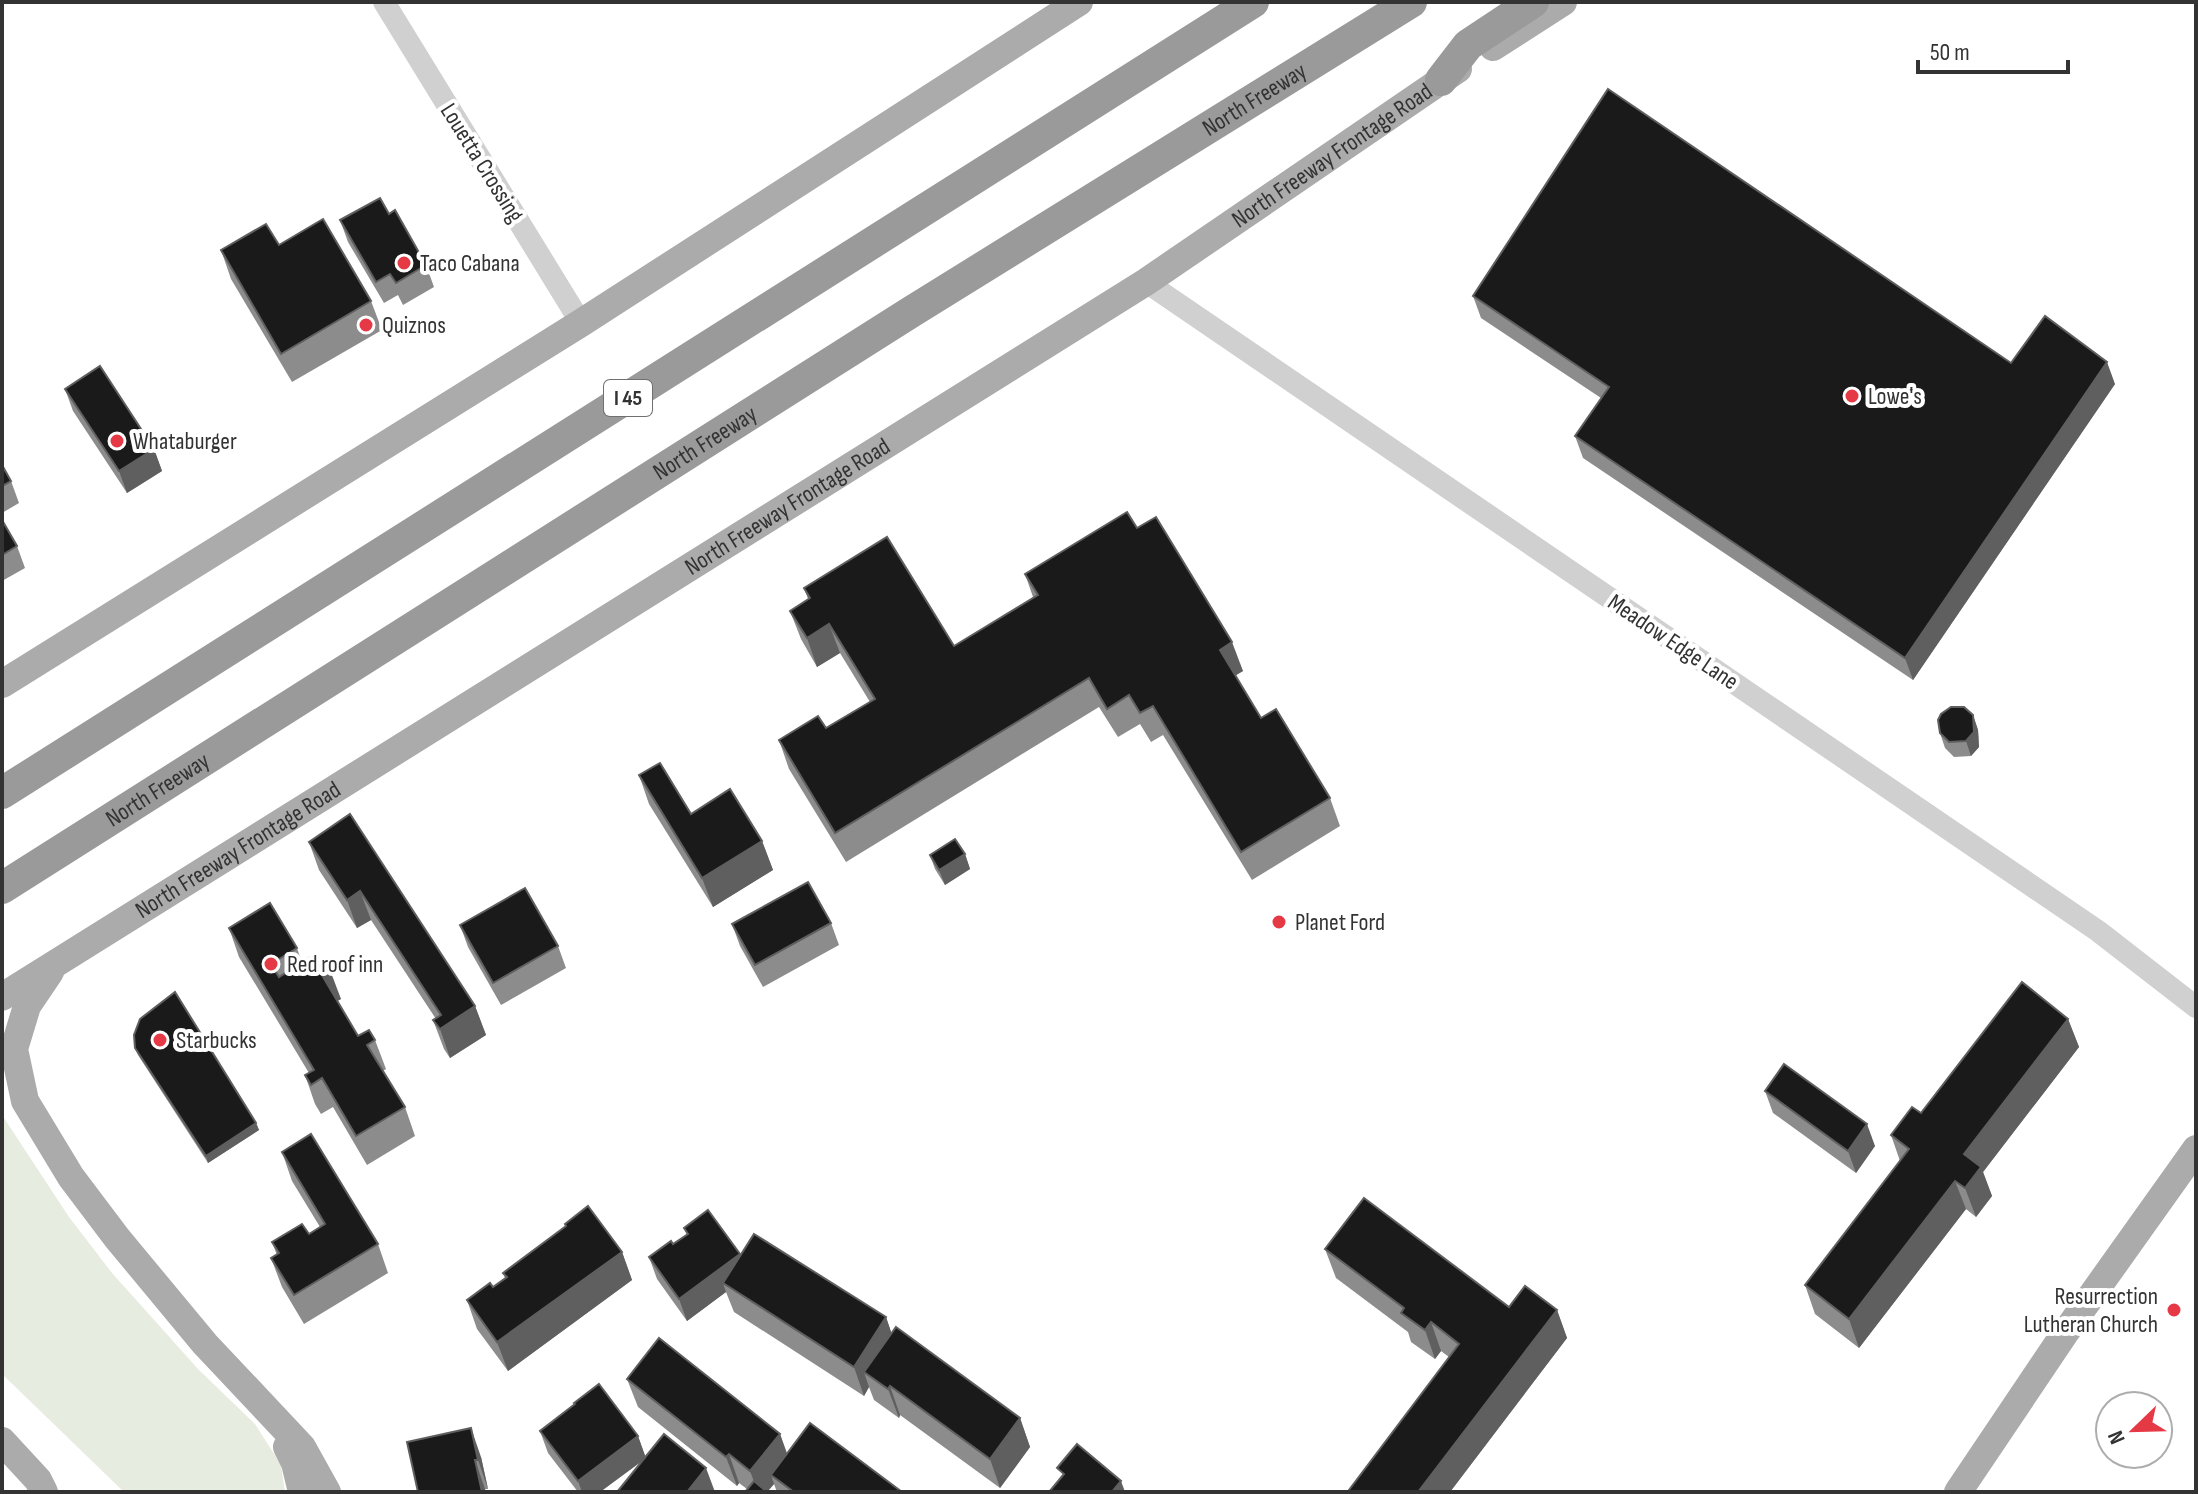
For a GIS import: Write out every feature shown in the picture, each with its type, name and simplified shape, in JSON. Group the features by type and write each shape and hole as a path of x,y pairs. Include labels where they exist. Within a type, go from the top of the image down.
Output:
{"highway":[{"name":"I 45","path":"2,793 1253,2"},
{"name":"North Freeway","path":"2,888 911,312 1411,2"},
{"path":"1441,80 1468,45 1533,2"}],"main road":[{"path":"2,684 581,323 1079,2"},
{"name":"North Freeway Frontage Road","path":"2,997 1146,282 1441,80 1563,2"},
{"path":"58,961 27,1006 14,1049 13,1096 117,1238 205,1344 302,1447 327,1492"},
{"path":"1958,1492 2065,1333 2196,1149"},
{"path":"267,1408 295,1463 302,1492"},
{"path":"2,1441 49,1488"}],"street":[{"name":"Louetta Crossing","path":"384,2 581,323"},
{"name":"Meadow Edge Lane","path":"1146,282 2085,922 2196,1007"}],"shaded area":[{"path":"2,1115 69,1217 112,1273 199,1370 255,1424 281,1465 285,1492 124,1492 2,1374"}],"building":[{"name":"Lowe's","path":"1608,89 2011,363 2045,316 2107,362 1905,658 1575,436 1609,387 1473,296"},
{"path":"380,198 389,214 395,210 426,265 396,283 390,274 376,282 340,220"},
{"path":"323,219 371,301 281,354 221,250 266,224 279,245"},
{"name":"Whataburger","path":"100,366 154,449 119,471 65,389"},
{"path":"2,465 11,481 2,486"},
{"path":"1127,512 1137,528 1156,517 1232,642 1220,650 1261,718 1276,709 1330,798 1241,852 1153,706 1140,713 1129,695 1107,709 1089,678 835,833 779,740 818,716 826,728 875,699 829,624 807,638 790,611 810,598 804,588 887,537 954,646 1038,595 1025,574"},
{"path":"2,520 17,546 2,555"},
{"path":"1951,707 1964,707 1973,715 1974,732 1966,741 1949,742 1940,733 1938,720"},
{"path":"660,763 691,814 730,789 762,841 702,878 639,775"},
{"path":"350,814 475,1006 440,1029 433,1020 441,1015 360,891 347,900 309,842"},
{"path":"955,839 965,854 939,870 930,855"},
{"path":"808,882 831,923 755,965 732,924"},
{"path":"525,888 558,946 493,983 460,925"},
{"path":"270,903 297,948 271,964 279,977 309,958 314,966 324,959 330,970 322,975 358,1036 369,1030 375,1040 367,1045 405,1107 356,1136 322,1078 311,1085 305,1075 314,1070 229,928"},
{"path":"2022,982 2068,1019 1964,1154 1981,1167 1965,1188 1955,1181 1849,1319 1805,1285 1909,1149 1891,1135 1912,1107 1921,1113"},
{"path":"175,992 256,1123 206,1156 135,1048 134,1035 140,1019"},
{"path":"1784,1064 1867,1124 1848,1151 1765,1091"},
{"path":"311,1134 378,1244 294,1295 271,1258 279,1253 272,1242 302,1224 309,1234 325,1224 282,1152"},
{"path":"1364,1198 1509,1307 1525,1286 1557,1310 1418,1492 1349,1490 1459,1344 1431,1322 1425,1330 1401,1313 1404,1308 1325,1249"},
{"path":"588,1206 622,1252 497,1342 467,1300 490,1283 493,1287 507,1277 503,1273"},
{"path":"708,1210 740,1254 679,1299 649,1257 671,1241 673,1244 688,1234 684,1228"},
{"path":"754,1234 886,1317 854,1367 723,1283"},
{"path":"896,1327 1020,1418 990,1459 890,1386 888,1389 864,1372"},
{"path":"659,1338 780,1434 750,1471 729,1454 726,1457 627,1379"},
{"path":"599,1384 638,1436 578,1481 540,1431"},
{"path":"810,1423 902,1492 794,1492 771,1475"},
{"path":"471,1428 482,1492 418,1492 407,1442"},
{"path":"664,1434 706,1468 687,1492 617,1492"},
{"path":"1077,1444 1121,1481 1112,1492 1049,1492 1064,1474 1057,1468"},
{"path":"754,1481 767,1492 745,1492"}],"place":[{"name":"Taco Cabana","path":"404,263"},
{"name":"Quiznos","path":"366,325"},
{"name":"Lowe's","path":"1852,396"},
{"name":"Whataburger","path":"117,441"},
{"name":"Planet Ford","path":"1279,922"},
{"name":"Red roof inn","path":"271,964"},
{"name":"Starbucks","path":"160,1040"},
{"name":"Resurrection Lutheran Church","path":"2174,1310"}]}
